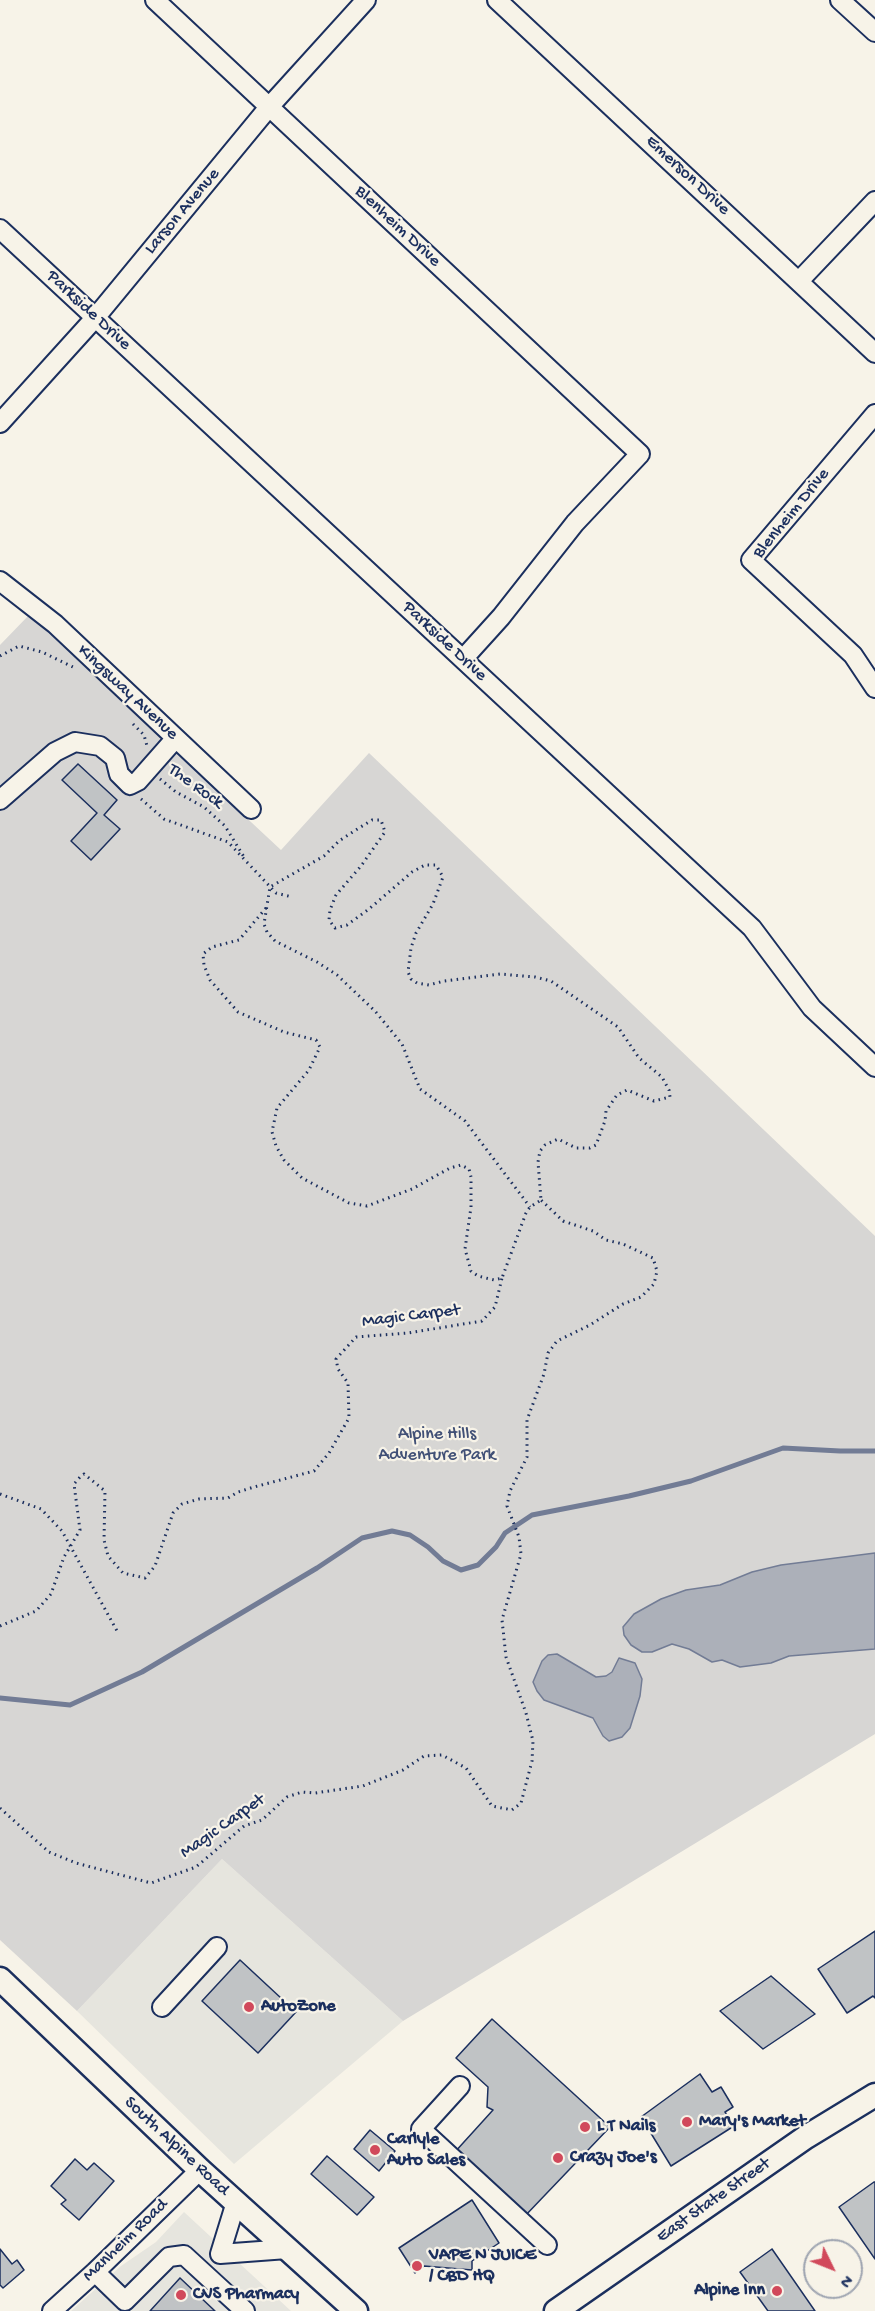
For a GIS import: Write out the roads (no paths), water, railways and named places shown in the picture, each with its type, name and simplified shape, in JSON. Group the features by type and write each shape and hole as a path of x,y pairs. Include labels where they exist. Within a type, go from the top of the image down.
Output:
{"main road":[{"name":"South Alpine Road","path":"0,1979 200,2170 356,2311"},
{"name":"East State Street","path":"556,2311 806,2137 875,2095"}],"street":[{"name":"Blenheim Drive","path":"155,0 640,454 575,523 501,617 463,659"},
{"name":"Larson Avenue","path":"0,423 95,318 269,107 366,0"},
{"name":"Emerson Drive","path":"497,0 875,353"},
{"path":"840,0 875,32"},
{"path":"799,281 875,201"},
{"name":"Parkside Drive","path":"0,229 752,928 812,1008 875,1067"},
{"name":"Blenheim Drive","path":"875,414 751,560 852,655 875,688"},
{"name":"Kingsway Avenue","path":"0,581 55,624 251,809"},
{"path":"0,800 55,752 75,742 99,746 115,758 119,774 130,785 138,781 150,769 175,739"},
{"path":"162,2007 217,1947"},
{"path":"460,2086 421,2128 547,2245"},
{"name":"Manheim Road","path":"52,2311 200,2170"},
{"path":"202,2271 220,2254 236,2202"},
{"path":"220,2254 287,2249"},
{"path":"95,2272 126,2306 169,2257 184,2255 245,2311"}],"waterway":[{"path":"0,1698 70,1705 142,1672 317,1568 362,1538 392,1531 410,1535 443,1561 461,1570 478,1565 496,1547 505,1533 532,1515 691,1481 783,1448 875,1451"}],"place":[{"name":"AutoZone","path":"249,2007"},
{"name":"Mary's Market","path":"687,2122"},
{"name":"L T Nails","path":"585,2127"},
{"name":"Carlyle Auto Sales","path":"375,2150"},
{"name":"Crazy Joe's","path":"558,2158"},
{"name":"VAPE N JUICE / CBD HQ","path":"417,2266"},
{"name":"Alpine Inn","path":"777,2291"},
{"name":"CVS Pharmacy","path":"181,2295"}],"park label":[{"name":"Alpine Hills Adventure Park","path":"437,1445"}]}
